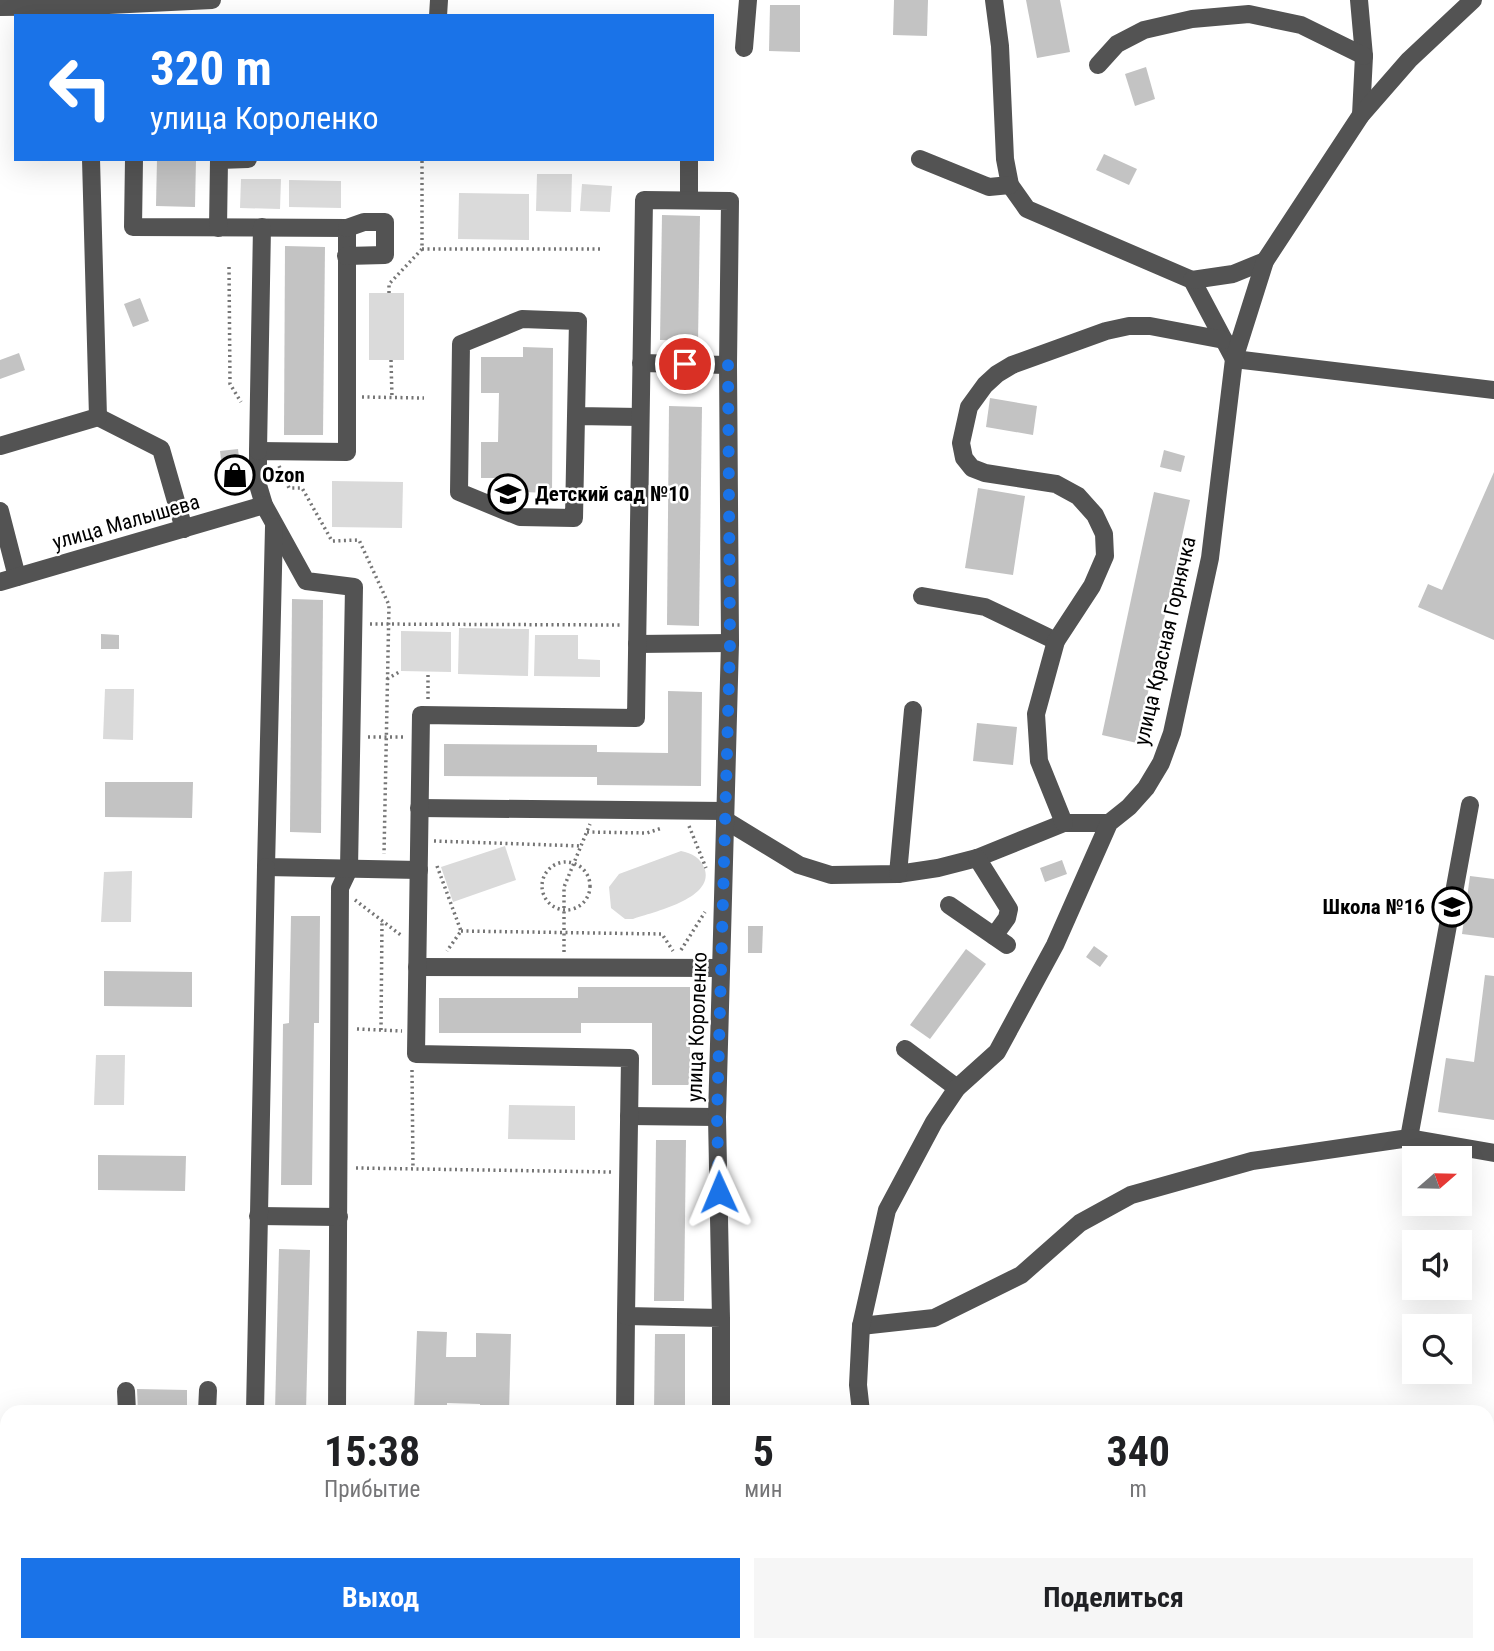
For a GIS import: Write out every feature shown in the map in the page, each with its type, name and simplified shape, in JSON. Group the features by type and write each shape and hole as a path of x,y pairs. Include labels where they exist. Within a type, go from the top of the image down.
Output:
{"street":[{"path":"0,7 88,11 212,0"},
{"path":"744,48 748,0"},
{"path":"994,0 1000,46 1005,159 1010,185 1027,209 1192,280 1233,274 1265,261"},
{"path":"1359,0 1364,56 1361,115"},
{"name":"улица Красная Горнячка","path":"860,1405 858,1385 861,1326 887,1210 934,1122 957,1088 997,1052 1055,945 1109,823 1129,807 1146,788 1161,763 1172,733 1210,558 1234,359 1265,261 1361,115 1409,60 1474,0"},
{"path":"1098,65 1117,44 1144,30 1192,19 1249,14 1301,25 1364,56"},
{"path":"920,159 989,187 1010,185"},
{"path":"92,161 98,417"},
{"path":"134,161 133,227 347,228 364,222 385,222 385,256 346,257"},
{"path":"218,228 219,161"},
{"path":"625,1405 630,1058 416,1054 421,715 636,718 644,200 689,201 689,161"},
{"name":"улица Короленко","path":"689,201 730,201 730,643 717,1117 720,1405"},
{"path":"262,227 258,485 264,505 306,581 354,587 349,869 340,888 337,1405"},
{"path":"258,451 347,452 347,228"},
{"path":"1192,280 1234,359 1494,390"},
{"path":"522,319 578,321 576,416 575,518 520,517 459,492 461,344 522,319"},
{"path":"1064,823 1039,761 1036,714 1056,641 1092,586 1105,556 1104,534 1095,515 1078,496 1056,484 985,473 972,468 964,458 961,443 969,407 991,380 1012,365 1106,331 1129,326 1150,326 1224,340"},
{"path":"641,363 728,365"},
{"path":"576,416 640,417"},
{"path":"0,446 98,417 161,449 184,528"},
{"name":"улица Малышева","path":"9,580 264,505"},
{"path":"0,511 9,580"},
{"path":"255,1405 275,524"},
{"path":"922,596 985,607 1056,641"},
{"path":"637,644 730,643"},
{"path":"898,874 913,710"},
{"path":"1409,1138 1470,805"},
{"path":"419,808 595,810 725,816 799,865 831,875 898,874 938,868 977,858 1064,823 1109,823"},
{"path":"949,905 1000,941 1009,909 977,858"},
{"path":"266,867 419,870"},
{"path":"417,967 721,968"},
{"path":"905,1049 957,1088"},
{"path":"629,1116 717,1117"},
{"path":"861,1326 934,1318 1021,1275 1080,1223 1131,1195 1252,1161 1409,1138 1494,1153"},
{"path":"258,1216 339,1217"},
{"path":"626,1317 721,1318"},
{"path":"126,1391 127,1405"},
{"path":"207,1405 208,1391"}],"path":[{"path":"388,293 389,284 422,249 422,161"},
{"path":"422,249 601,249"},
{"path":"229,267 230,384 242,404"},
{"path":"391,360 392,398"},
{"path":"346,397 424,398"},
{"path":"354,624 637,625"},
{"path":"387,679 401,671"},
{"path":"428,672 428,715"},
{"path":"386,737 405,737"},
{"path":"564,968 564,887 595,810"},
{"path":"687,821 706,870"},
{"path":"587,832 647,833 667,827"},
{"path":"428,841 581,846"},
{"path":"433,854 461,931"},
{"path":"564,861 575,863 588,877 588,896 583,904 574,909 565,911 554,908 546,901 541,881 546,871 554,864 564,861"},
{"path":"340,888 418,948"},
{"path":"461,931 662,934 677,957 710,906"},
{"path":"381,1030 382,921"},
{"path":"444,955 461,931"},
{"path":"341,1029 416,1032"},
{"path":"413,1169 412,1065 416,1054"},
{"path":"340,1168 629,1172"}],"shaded area":[{"path":"537,174 572,174 571,212 536,211"},
{"path":"241,179 281,179 280,209 240,208"},
{"path":"289,180 341,181 341,208 289,207"},
{"path":"582,184 612,186 610,212 580,211"},
{"path":"459,193 529,194 529,240 458,239"},
{"path":"369,293 404,293 404,360 369,360"},
{"path":"332,481 403,482 402,528 332,527"},
{"path":"459,628 529,629 528,676 458,674"},
{"path":"401,631 451,632 451,672 401,671"},
{"path":"535,635 578,635 578,659 600,660 600,677 534,676"},
{"path":"105,689 134,689 133,740 103,739"},
{"path":"505,846 516,880 453,902 441,867"},
{"path":"681,851 696,857 705,870 705,880 700,889 680,903 633,919 625,919 611,908 609,887 619,874"},
{"path":"132,871 131,922 101,922 104,872"},
{"path":"96,1055 125,1055 124,1105 94,1105"},
{"path":"509,1105 575,1106 575,1140 508,1139"}],"building":[{"path":"894,0 928,0 927,36 893,35"},
{"path":"1026,0 1060,0 1070,52 1037,58"},
{"path":"770,5 800,5 800,52 769,51"},
{"path":"1146,67 1155,99 1135,106 1125,74"},
{"path":"1104,154 1137,169 1129,185 1096,170"},
{"path":"157,161 196,161 195,207 156,206"},
{"path":"662,215 700,216 698,341 660,340"},
{"path":"285,246 325,247 323,435 284,435"},
{"path":"140,298 149,321 133,327 124,304"},
{"path":"523,347 553,348 552,493 521,492 521,478 481,478 481,442 498,442 499,393 481,393 481,357 523,357"},
{"path":"19,353 25,370 0,379 0,360"},
{"path":"990,398 1037,406 1033,435 986,427"},
{"path":"669,406 702,407 699,626 667,625"},
{"path":"238,449 242,483 224,485 220,451"},
{"path":"1164,450 1185,456 1181,472 1160,467"},
{"path":"1494,472 1494,640 1418,607 1428,584 1442,590"},
{"path":"978,488 1025,496 1013,575 965,568"},
{"path":"1154,492 1190,500 1137,743 1102,735"},
{"path":"292,599 323,600 321,833 290,832"},
{"path":"101,634 119,635 119,649 101,649"},
{"path":"668,691 702,692 701,786 597,785 597,777 444,776 444,744 597,745 597,752 668,753"},
{"path":"977,723 1017,727 1013,765 973,761"},
{"path":"105,782 193,782 192,818 105,817"},
{"path":"1062,860 1067,874 1045,882 1040,868"},
{"path":"1470,876 1494,879 1494,938 1462,934"},
{"path":"291,916 320,916 319,1023 314,1023 312,1185 281,1185 283,1024 289,1023"},
{"path":"748,926 763,926 762,953 748,953"},
{"path":"1094,946 1108,956 1100,967 1086,957"},
{"path":"966,949 986,964 930,1039 910,1025"},
{"path":"104,971 192,972 192,1007 104,1006"},
{"path":"1485,975 1494,976 1494,1120 1438,1112 1446,1058 1474,1062"},
{"path":"578,987 690,987 690,1085 652,1085 652,1023 581,1023 581,1033 439,1033 439,998 578,998"},
{"path":"656,1140 686,1140 684,1301 654,1301"},
{"path":"98,1155 186,1156 185,1191 98,1190"},
{"path":"279,1249 310,1250 306,1405 275,1405"},
{"path":"417,1331 447,1332 446,1357 476,1357 476,1333 511,1334 509,1405 414,1405"},
{"path":"655,1334 685,1334 685,1405 654,1405"},
{"path":"137,1389 187,1390 187,1405 138,1405"}],"place":[{"name":"Ozon","path":"235,475"},
{"name":"Детский сад №10","path":"508,494"},
{"name":"Школа №16","path":"1452,907"}],"route":[{"path":"685,364 728,365 730,643 717,1117 719,1192"}]}
